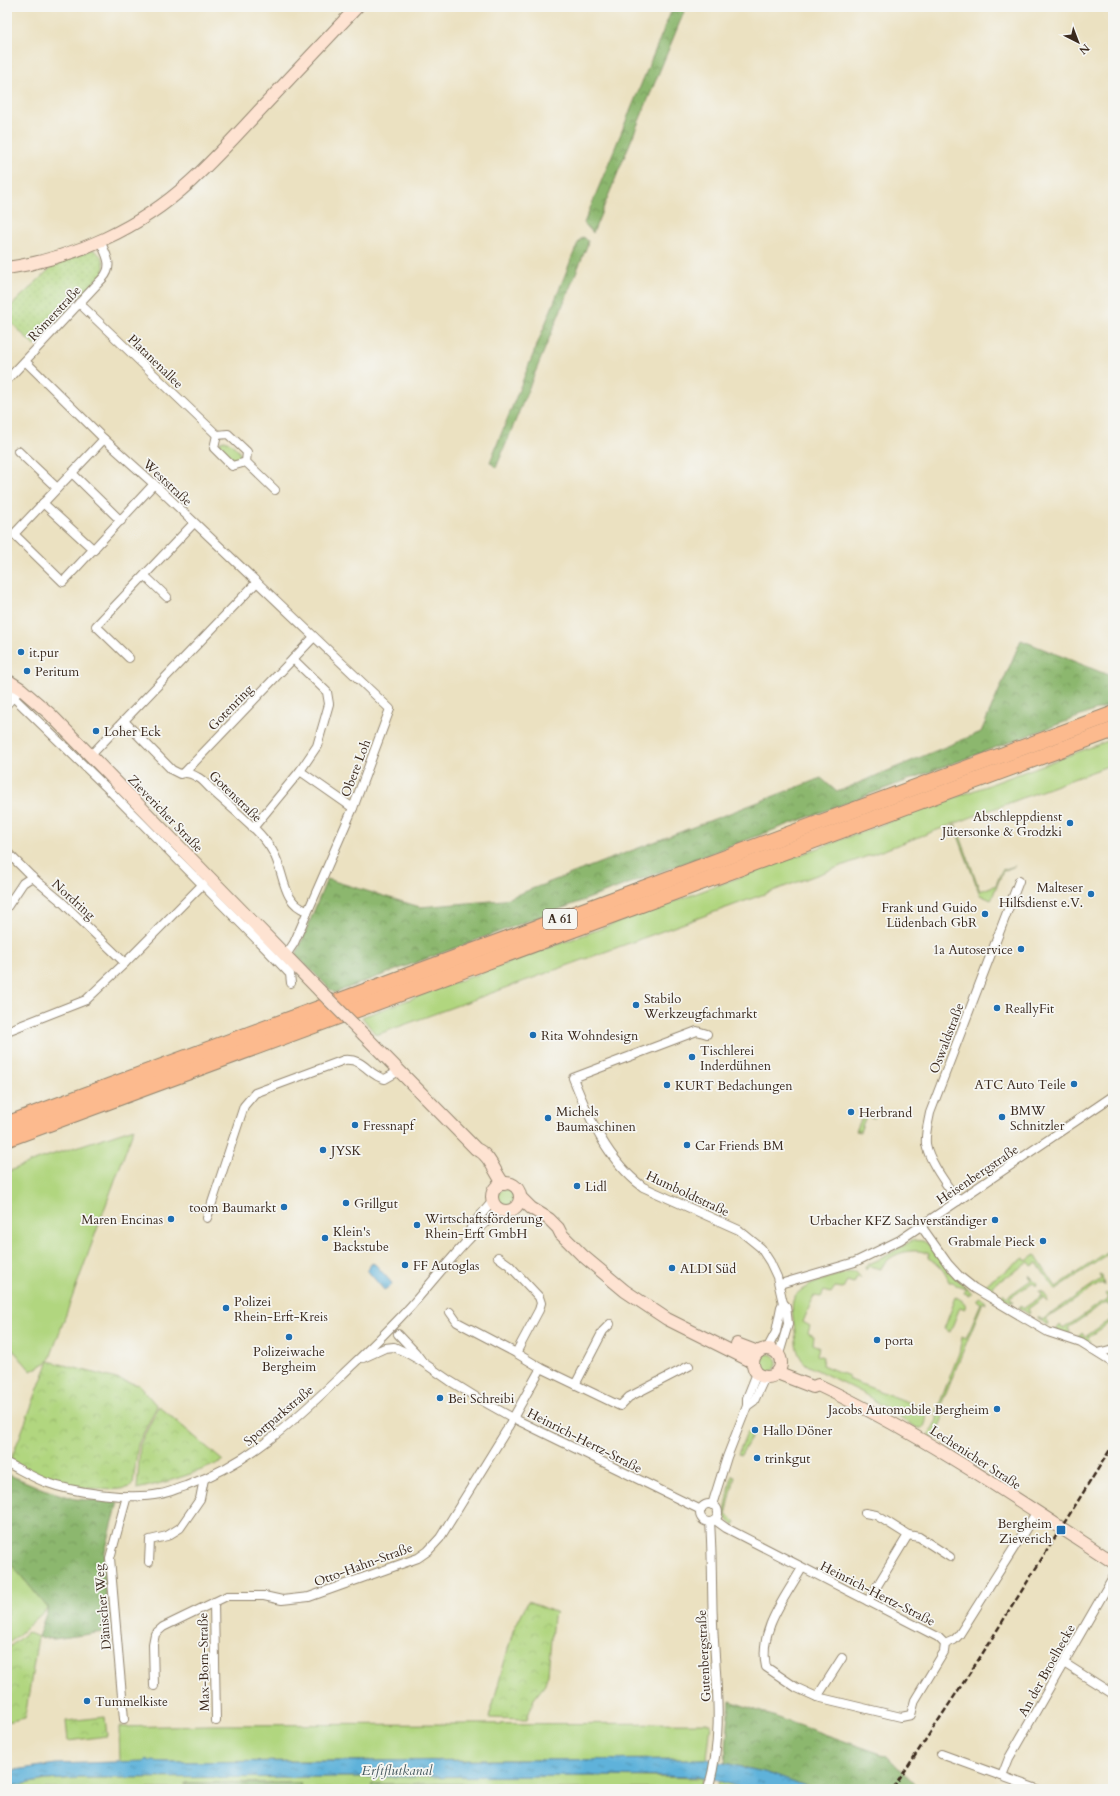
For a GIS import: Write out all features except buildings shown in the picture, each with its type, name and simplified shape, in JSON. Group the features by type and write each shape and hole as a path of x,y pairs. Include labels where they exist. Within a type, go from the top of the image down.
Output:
{"highway":[{"name":"A 61","path":"7,1124 1113,714"},
{"name":"A 61","path":"7,1139 1113,730"}],"street":[{"path":"7,268 53,257 100,241 122,231 151,213 190,182 357,7"},
{"name":"Römerstraße","path":"7,380 108,273 109,263 100,241"},
{"name":"Platanenallee","path":"79,303 217,435 228,434 247,452 246,462 275,490"},
{"name":"Weststraße","path":"25,361 104,439 154,484 194,524 295,619"},
{"path":"217,435 214,448 232,466 246,462"},
{"path":"104,439 43,503 10,533 63,582 154,484"},
{"path":"18,451 57,488"},
{"path":"72,473 121,521"},
{"path":"43,503 94,550"},
{"path":"128,658 96,626 194,524"},
{"path":"145,576 167,597"},
{"path":"90,755 257,582"},
{"name":"Obere Loh","path":"286,955 294,943 353,808 390,709 295,619"},
{"name":"Gotenring","path":"184,772 314,637"},
{"path":"253,828 300,771 317,746 329,704 327,692 293,659"},
{"name":"Zievericher Straße","path":"7,680 14,692 290,974 291,983"},
{"path":"7,704 14,692"},
{"name":"Zievericher Straße","path":"14,692 50,714 476,1149"},
{"name":"Gotenstraße","path":"124,721 172,770 180,774 184,772 199,777 253,828 273,852 284,885 292,900 300,908 307,911"},
{"path":"300,771 353,808"},
{"name":"Nordring","path":"7,852 32,877 62,902 125,963"},
{"path":"7,907 23,883 32,877"},
{"name":"Oswaldstraße","path":"958,1201 936,1169 926,1146 926,1131 930,1113 1019,881"},
{"path":"7,1031 86,1000 203,884"},
{"name":"Humboldtstraße","path":"707,1034 698,1030 573,1078 584,1106 606,1146 621,1168 643,1187 744,1233 760,1248 770,1262 780,1284 783,1303 786,1306 788,1324 779,1363"},
{"path":"207,1218 244,1106 254,1093 344,1060 351,1059 358,1061 379,1078 385,1079 399,1071"},
{"name":"Heisenbergstraße","path":"780,1284 855,1262 900,1240 1113,1096"},
{"path":"476,1149 484,1155 498,1178 504,1184 515,1187 520,1197 531,1208 549,1219 558,1228 561,1234"},
{"path":"476,1149 492,1182 500,1203 526,1214 561,1234 601,1273 625,1291 646,1304 760,1362 774,1376 779,1363"},
{"path":"500,1203 497,1187 504,1184"},
{"path":"500,1203 518,1204 520,1197"},
{"name":"Sportparkstraße","path":"7,1463 45,1482 86,1492 127,1496 161,1494 204,1479 254,1452 278,1434 357,1361 417,1299 466,1241 472,1225 500,1203"},
{"path":"921,1226 948,1264 959,1276 974,1288 1048,1332 1081,1344 1113,1363"},
{"path":"498,1257 509,1265 539,1297 541,1303 540,1310 516,1353"},
{"name":"Humboldtstraße","path":"760,1362 776,1332 781,1306 783,1303"},
{"path":"450,1312 457,1322 541,1368 576,1383 620,1406 629,1397 689,1366"},
{"path":"576,1383 603,1331 610,1324"},
{"name":"Heinrich-Hertz-Straße","path":"398,1334 415,1352 421,1361"},
{"name":"Heinrich-Hertz-Straße","path":"357,1361 385,1348 394,1347 421,1361 450,1381 514,1418 701,1510"},
{"name":"Lechenicher Straße","path":"760,1362 772,1349 779,1363 816,1381 818,1386 856,1403 926,1442 1113,1562"},
{"path":"1098,1354 1113,1349"},
{"path":"712,1505 726,1457 747,1406 747,1398 760,1362"},
{"name":"Otto-Hahn-Straße","path":"282,1600 309,1597 418,1558 428,1551 440,1538 514,1418 541,1368"},
{"path":"149,1562 150,1540 167,1536 180,1528 200,1499 204,1479"},
{"name":"Dänischer Weg","path":"124,1719 110,1558 127,1496"},
{"path":"712,1505 718,1511 712,1521 702,1518 701,1510 704,1506 712,1505"},
{"path":"865,1513 876,1515 908,1535 919,1536 950,1557"},
{"path":"802,1568 769,1624 764,1660 766,1667 797,1688 817,1697 901,1717 911,1715 915,1700 944,1652 945,1644 954,1640 960,1635 1036,1513"},
{"name":"Heinrich-Hertz-Straße","path":"712,1521 938,1636 945,1644"},
{"name":"Gutenbergstraße","path":"709,1787 715,1758 718,1723 718,1685 714,1640 712,1521"},
{"path":"868,1601 908,1535"},
{"name":"An der Broelhecke","path":"1002,1776 1009,1758 1113,1577"},
{"name":"Max-Born-Straße","path":"154,1686 153,1644 155,1634 163,1627 227,1596 264,1596 282,1600"},
{"name":"Max-Born-Straße","path":"214,1602 216,1721"},
{"path":"817,1697 842,1658"},
{"path":"1064,1663 1113,1694"},
{"path":"941,1754 1037,1789"}],"green space":[{"path":"673,7 686,7 593,233 584,223"},
{"path":"582,237 588,241 587,246 496,468 490,462 577,245"},
{"path":"93,250 103,259 103,273 34,346 7,318 7,310 55,264"},
{"path":"224,440 238,451 241,456 239,460 233,459 226,454 220,445 220,442"},
{"path":"1021,640 1113,677 1113,704 334,993 296,955 327,879 420,907 503,900 821,778 837,792 981,732"},
{"path":"1113,739 1113,764 836,868 376,1035 362,1017"},
{"path":"954,825 956,825 980,891 996,885 1002,870 1015,866 1003,871 991,900 980,895"},
{"path":"865,1110 877,1115 874,1118 866,1116 860,1132 856,1131"},
{"path":"134,1128 49,1361 31,1371 7,1343 7,1172 42,1158"},
{"path":"506,1189 512,1192 515,1198 512,1204 506,1207 500,1204 497,1198 500,1192"},
{"path":"913,1240 923,1241 928,1244 949,1272 971,1292 971,1294 969,1295 964,1293 965,1288 956,1285 953,1282 949,1282 941,1268 928,1258 929,1254 924,1252 903,1252 893,1256 880,1269 869,1266 866,1270 865,1266 886,1256"},
{"path":"1107,1252 1107,1255 1055,1290 1037,1263 1032,1266 1029,1262 992,1286 995,1291 991,1291 983,1286 1024,1258 1026,1261 1035,1255 1056,1287"},
{"path":"855,1271 861,1278 857,1277 854,1283 847,1281 843,1288 835,1287 831,1293 824,1291 821,1297 814,1296 803,1322 810,1326 808,1333 814,1336 813,1344 819,1347 817,1355 823,1357 822,1365 849,1376 848,1379 921,1407 925,1412 926,1417 926,1422 923,1428 917,1428 861,1392 807,1365 799,1354 796,1345 792,1306 794,1298 798,1293 812,1284 831,1277"},
{"path":"1029,1275 1037,1283 1036,1286 1033,1282 1010,1298 1013,1302 1001,1297 1003,1293 1007,1297 1031,1280"},
{"path":"1099,1275 1102,1276 1104,1286 1101,1283 1046,1319 1047,1325 1038,1318 1039,1316 1042,1320 1101,1279"},
{"path":"1040,1291 1043,1292 1047,1298 1047,1302 1043,1298 1028,1309 1029,1314 1019,1308 1021,1305 1024,1308 1042,1296"},
{"path":"1107,1293 1109,1295 1109,1306 1106,1302 1068,1328 1070,1332 1069,1334 1056,1330 1060,1325 1063,1329 1108,1298 1105,1294"},
{"path":"956,1297 962,1300 965,1305 965,1309 960,1307 950,1332 944,1329"},
{"path":"980,1297 985,1300 986,1304 983,1302 939,1410 945,1413 934,1438 929,1434 937,1420 937,1410 959,1353 962,1336 966,1338 981,1303 976,1300"},
{"path":"1108,1315 1112,1316 1112,1328 1109,1323 1088,1338 1091,1341 1089,1342 1080,1337 1082,1333 1085,1337 1111,1319"},
{"path":"768,1354 774,1357 777,1363 774,1369 768,1372 762,1369 759,1363 762,1357"},
{"path":"49,1361 139,1385 157,1406 138,1444 133,1485 116,1490 104,1490 65,1484 46,1479 10,1461"},
{"path":"159,1406 223,1461 181,1477 137,1489 140,1444"},
{"path":"747,1432 753,1435 741,1455 738,1454"},
{"path":"7,1474 43,1489 75,1499 118,1502 105,1552 104,1578 111,1631 54,1639 38,1637 48,1608 7,1559"},
{"path":"732,1475 735,1476 726,1515 736,1522 734,1526 724,1516"},
{"path":"7,1559 48,1608 7,1645"},
{"path":"528,1601 557,1613 553,1617 548,1674 544,1686 534,1699 527,1719 489,1718 513,1631"},
{"path":"27,1632 38,1637 25,1718 7,1722 7,1649"},
{"path":"730,1701 887,1756 918,1788 811,1789 768,1773 725,1763"},
{"path":"105,1717 107,1736 68,1741 66,1721"},
{"path":"711,1723 707,1759 120,1762 119,1727 207,1725"},
{"path":"596,1776 703,1778 700,1789 471,1789 471,1784 372,1784 371,1789 301,1789 300,1783 185,1783 185,1789 7,1789 7,1787 46,1780 79,1778"},
{"path":"719,1781 745,1789 717,1789"},
{"path":"185,1783 300,1783 301,1789 185,1789"},
{"path":"372,1784 471,1784 471,1789 371,1789"}],"water":[{"path":"372,1263 375,1264 392,1285 384,1290 367,1270"},
{"name":"Erftflutkanal","path":"147,1759 150,1761 166,1762 707,1759 768,1773 811,1789 745,1789 719,1781 697,1777 596,1776 79,1778 46,1780 7,1787 7,1771 56,1764 144,1761"}],"railway":[{"path":"893,1789 979,1659 1113,1445"}],"place":[{"name":"it.pur","path":"21,652"},
{"name":"Peritum","path":"27,671"},
{"name":"Loher Eck","path":"96,731"},
{"name":"Abschleppdienst Jütersonke & Grodzki","path":"1070,823"},
{"name":"Malteser Hilfsdienst e.V.","path":"1091,894"},
{"name":"Frank und Guido Lüdenbach GbR","path":"985,914"},
{"name":"1a Autoservice","path":"1021,949"},
{"name":"Stabilo Werkzeugfachmarkt","path":"636,1005"},
{"name":"ReallyFit","path":"997,1008"},
{"name":"Rita Wohndesign","path":"533,1035"},
{"name":"Tischlerei Inderdühnen","path":"692,1057"},
{"name":"ATC Auto Teile","path":"1074,1084"},
{"name":"KURT Bedachungen","path":"667,1085"},
{"name":"Herbrand","path":"851,1112"},
{"name":"BMW Schnitzler","path":"1002,1117"},
{"name":"Michels Baumaschinen","path":"548,1118"},
{"name":"Fressnapf","path":"355,1125"},
{"name":"Car Friends BM","path":"687,1145"},
{"name":"JYSK","path":"323,1150"},
{"name":"Lidl","path":"577,1186"},
{"name":"Grillgut","path":"346,1203"},
{"name":"toom Baumarkt","path":"284,1207"},
{"name":"Maren Encinas","path":"171,1219"},
{"name":"Urbacher KFZ Sachverständiger","path":"995,1220"},
{"name":"Wirtschaftsförderung Rhein-Erft GmbH","path":"417,1225"},
{"name":"Klein's Backstube","path":"325,1238"},
{"name":"Grabmale Pieck","path":"1043,1241"},
{"name":"FF Autoglas","path":"405,1265"},
{"name":"ALDI Süd","path":"672,1268"},
{"name":"Polizei Rhein-Erft-Kreis","path":"226,1308"},
{"name":"Polizeiwache Bergheim","path":"289,1337"},
{"name":"porta","path":"877,1340"},
{"name":"Bei Schreibi","path":"440,1398"},
{"name":"Jacobs Automobile Bergheim","path":"997,1409"},
{"name":"Hallo Döner","path":"755,1430"},
{"name":"trinkgut","path":"757,1458"},
{"name":"Bergheim Zieverich","path":"1061,1530"},
{"name":"Tummelkiste","path":"87,1701"}]}
